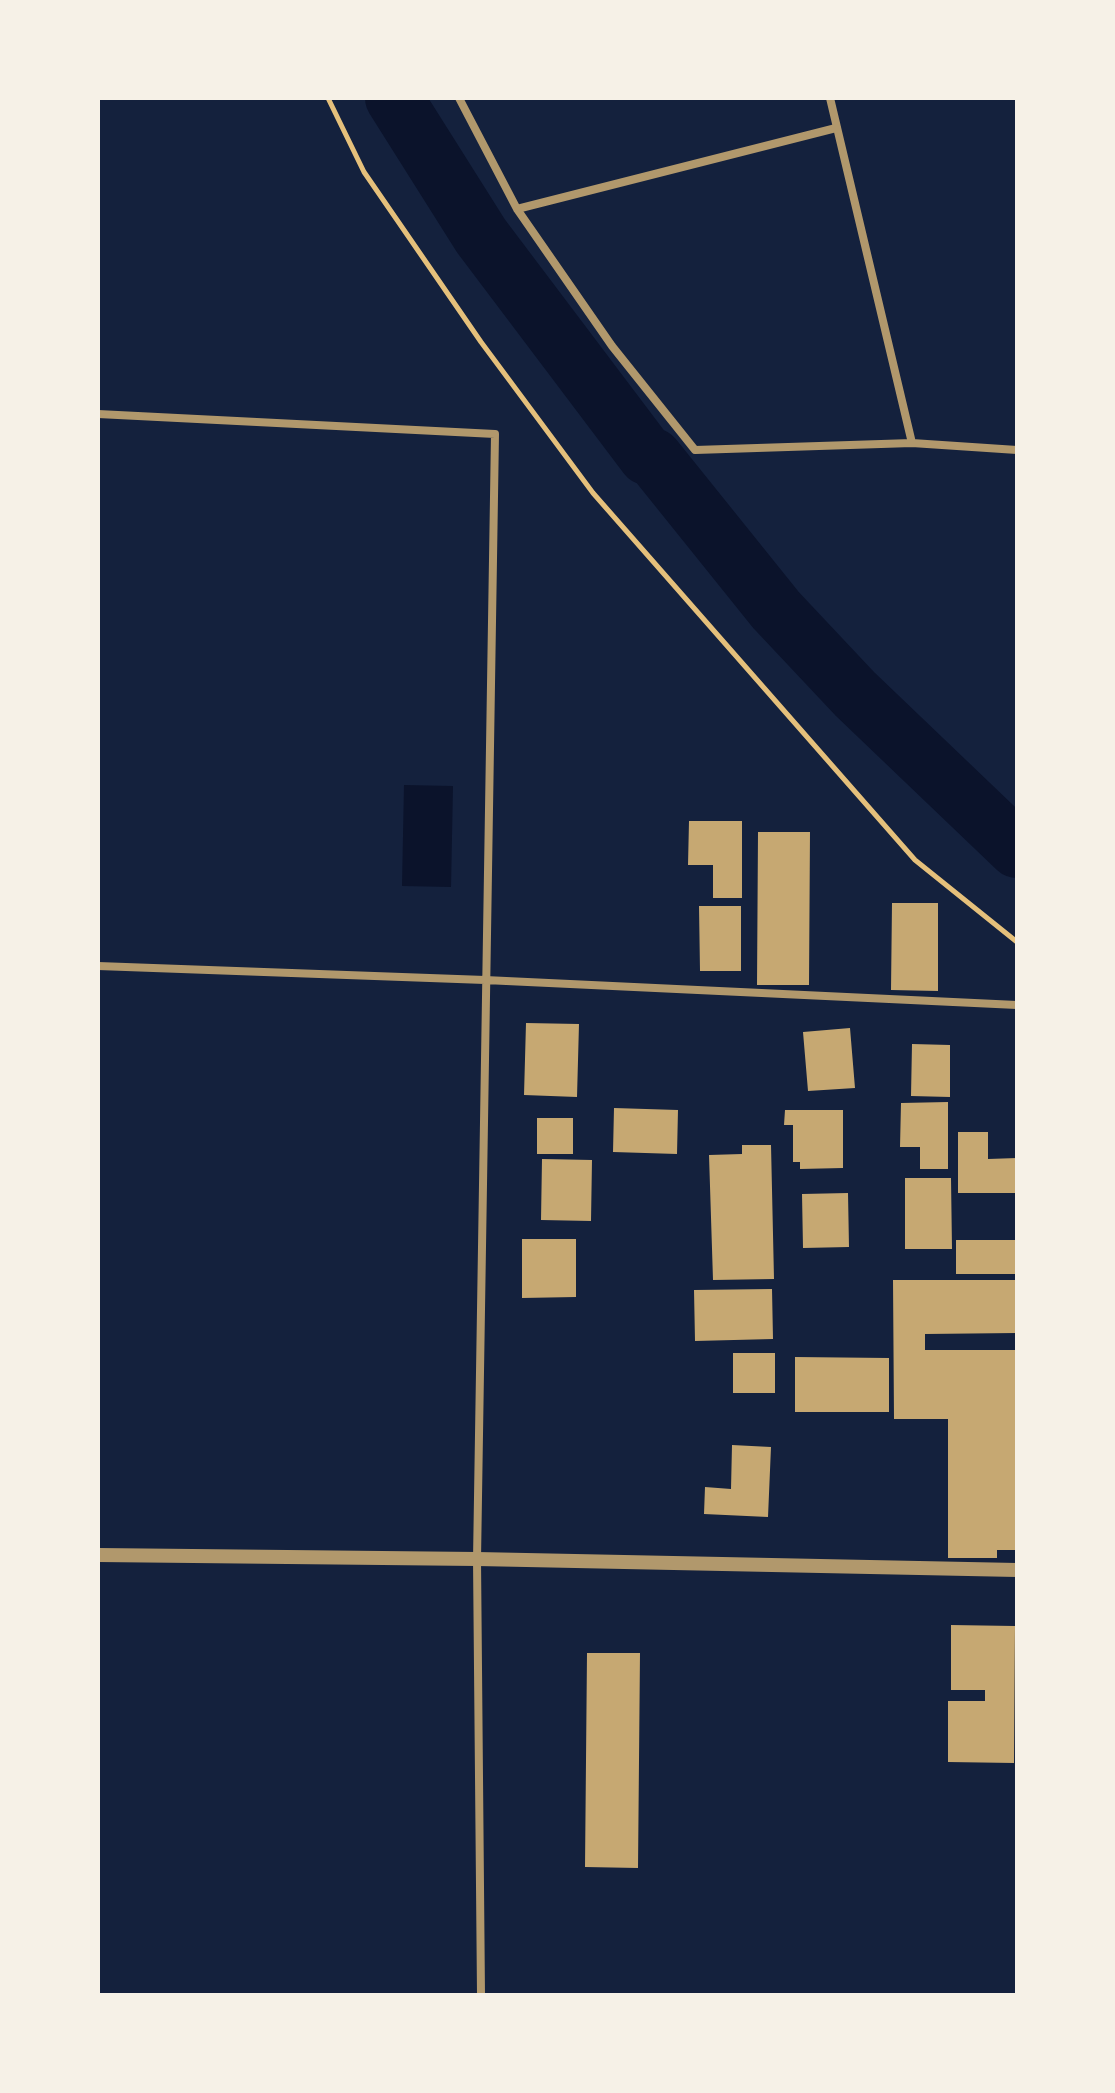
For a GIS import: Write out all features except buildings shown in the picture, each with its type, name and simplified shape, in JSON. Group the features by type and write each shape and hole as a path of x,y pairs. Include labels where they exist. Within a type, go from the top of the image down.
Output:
{"street":[{"path":"459,98 517,209 612,346 695,450 912,443 1017,450"},
{"path":"830,98 912,443"},
{"path":"517,209 836,128"},
{"path":"98,414 495,434 477,1559 481,1995"},
{"path":"98,966 485,980 1017,1005"},
{"path":"98,1555 1017,1570"}],"path":[{"path":"328,98 364,172 481,342 593,493 915,860 1017,942"}],"water":[{"path":"404,785 453,786 451,887 402,886"}],"waterway":[{"path":"394,98 481,236 647,456 653,457 776,610 855,694 1017,849"}]}
